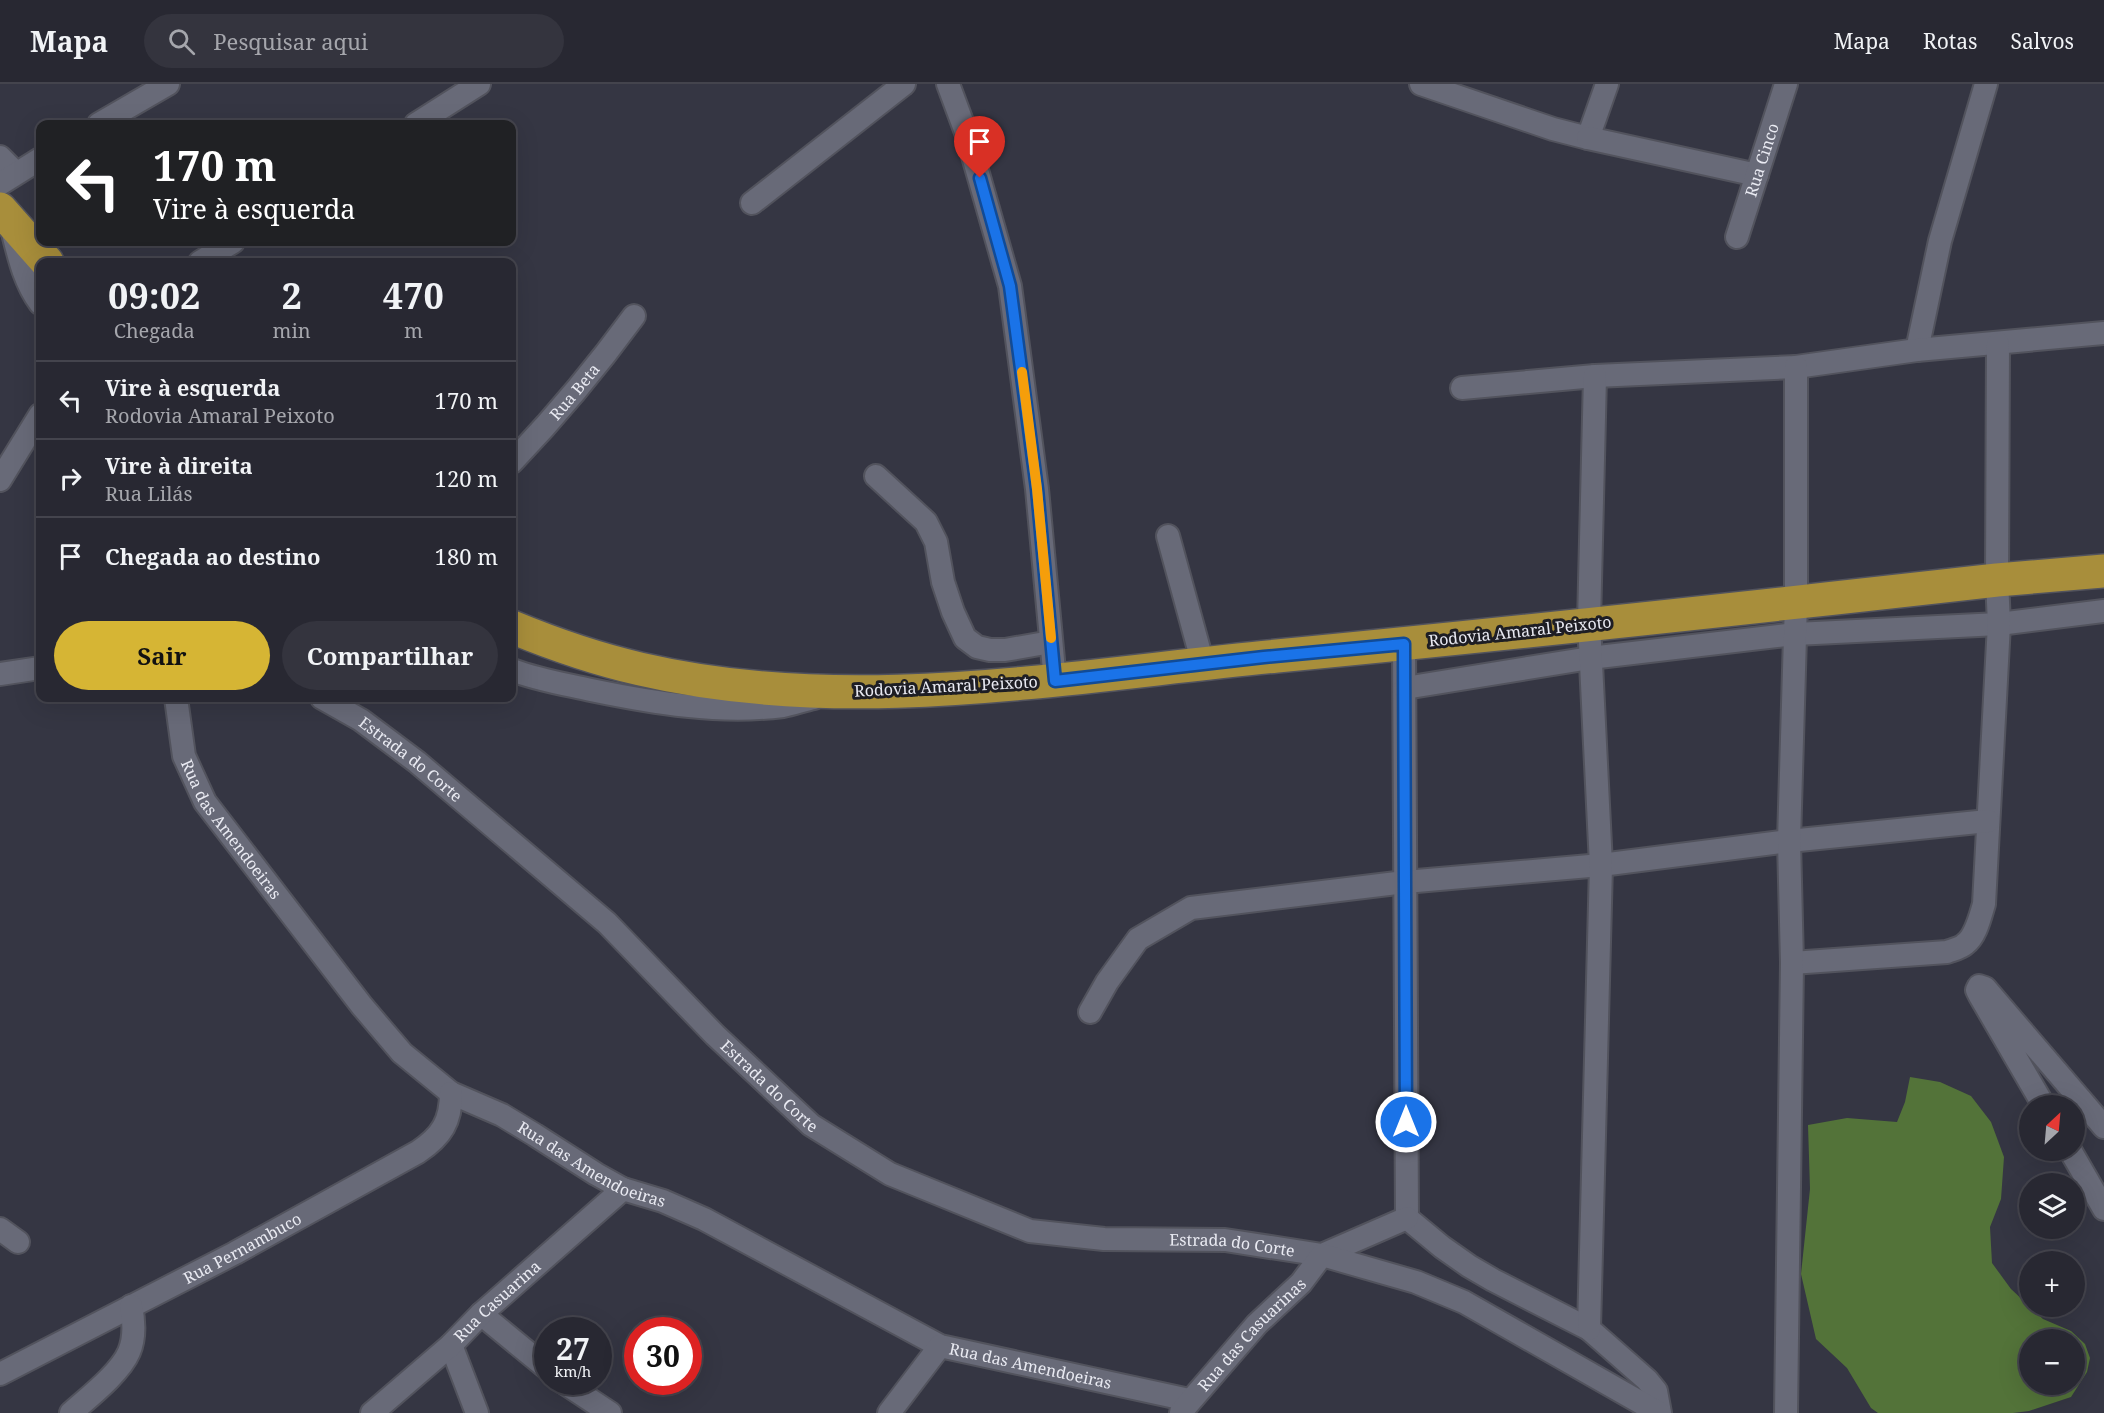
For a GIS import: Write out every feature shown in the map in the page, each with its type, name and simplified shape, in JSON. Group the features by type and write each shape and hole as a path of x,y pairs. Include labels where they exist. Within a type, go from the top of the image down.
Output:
{"highway":[{"path":"5,215 43,258"},
{"name":"Rodovia Amaral Peixoto","path":"516,628 604,659 699,680 758,687 836,692 940,689 1055,681 1589,623 1795,618 1997,580 2104,571"}],"street":[{"path":"106,120 168,84"},
{"path":"422,120 479,84"},
{"path":"752,204 904,84"},
{"path":"948,84 967,135 1010,286 1037,489 1055,681"},
{"path":"1421,84 1561,131 1757,175"},
{"path":"1588,138 1607,84"},
{"name":"Rua Cinco","path":"1737,237 1786,84"},
{"path":"1917,350 1940,241 1986,84"},
{"path":"0,156 8,178 36,161"},
{"path":"5,215 19,259 36,297"},
{"path":"207,258 226,246"},
{"name":"Rua Beta","path":"516,458 553,419 596,368 634,316"},
{"path":"1462,388 1595,376 1796,367 1917,350 2104,333"},
{"path":"1792,963 1947,952 1966,944 1974,932 1984,904 1999,624 1997,580 1998,344"},
{"path":"1786,1413 1792,963 1789,841 1795,618 1796,367"},
{"path":"1588,1329 1601,865 1589,623 1595,376"},
{"path":"0,480 36,422"},
{"path":"876,476 926,522 936,542 949,602 965,638 977,647 990,650 1005,650 1051,642"},
{"path":"1168,537 1203,664"},
{"path":"1406,688 1590,658 1795,618 1999,624 2104,611"},
{"path":"1404,644 1407,1218"},
{"path":"0,674 36,669"},
{"path":"516,672 536,680 635,699 728,708 784,706 836,692"},
{"name":"Rua das Amendoeiras","path":"177,702 184,756 205,802 362,1006 402,1053 451,1093 502,1115 623,1189 663,1201 704,1219 940,1346 1185,1406"},
{"name":"Estrada do Corte","path":"329,702 362,720 417,762 607,923 715,1035 811,1125 890,1174 1030,1231 1104,1239 1224,1240 1322,1255 1416,1282 1464,1302 1660,1413"},
{"path":"1090,1012 1107,982 1138,939 1191,908 1405,882 1601,865 1789,841 1988,821"},
{"path":"2038,1095 1980,996 1977,990 1979,986 1985,988 2077,1095"},
{"name":"Rua Pernambuco","path":"0,1374 235,1253 418,1152 432,1143 442,1130 449,1116 451,1093"},
{"path":"2085,1105 2104,1127"},
{"path":"2076,1161 2104,1209"},
{"name":"Rua Casuarina","path":"372,1413 451,1345 481,1314 623,1189"},
{"path":"1322,1255 1407,1218"},
{"path":"1407,1218 1469,1266 1588,1329 1647,1380 1656,1391 1660,1413"},
{"name":"Rua das Casuarinas","path":"1185,1406 1257,1324 1301,1283 1322,1255"},
{"path":"71,1413 125,1359 130,1350 134,1322 131,1306"},
{"path":"481,1314 534,1358"},
{"path":"451,1345 477,1413"},
{"path":"890,1413 940,1346"},
{"path":"583,1395 610,1413"}],"green space":[{"path":"1910,1077 1940,1082 1971,1096 1991,1122 2004,1157 2001,1199 1990,1227 1992,1263 2019,1296 2019,1317 2041,1317 2066,1329 2019,1329 2019,1395 2072,1395 2071,1397 2029,1411 2013,1413 1878,1413 1871,1408 1847,1368 1816,1339 1801,1274 1810,1189 1808,1125 1847,1118 1897,1122 1905,1102"},
{"path":"2085,1344 2090,1358 2085,1375"}],"slow traffic":[{"path":"1022,372 1037,489 1051,638"}],"route":[{"path":"980,178 1010,286 1037,489 1055,681 1264,657 1404,644 1406,688 1406,1122"}]}
